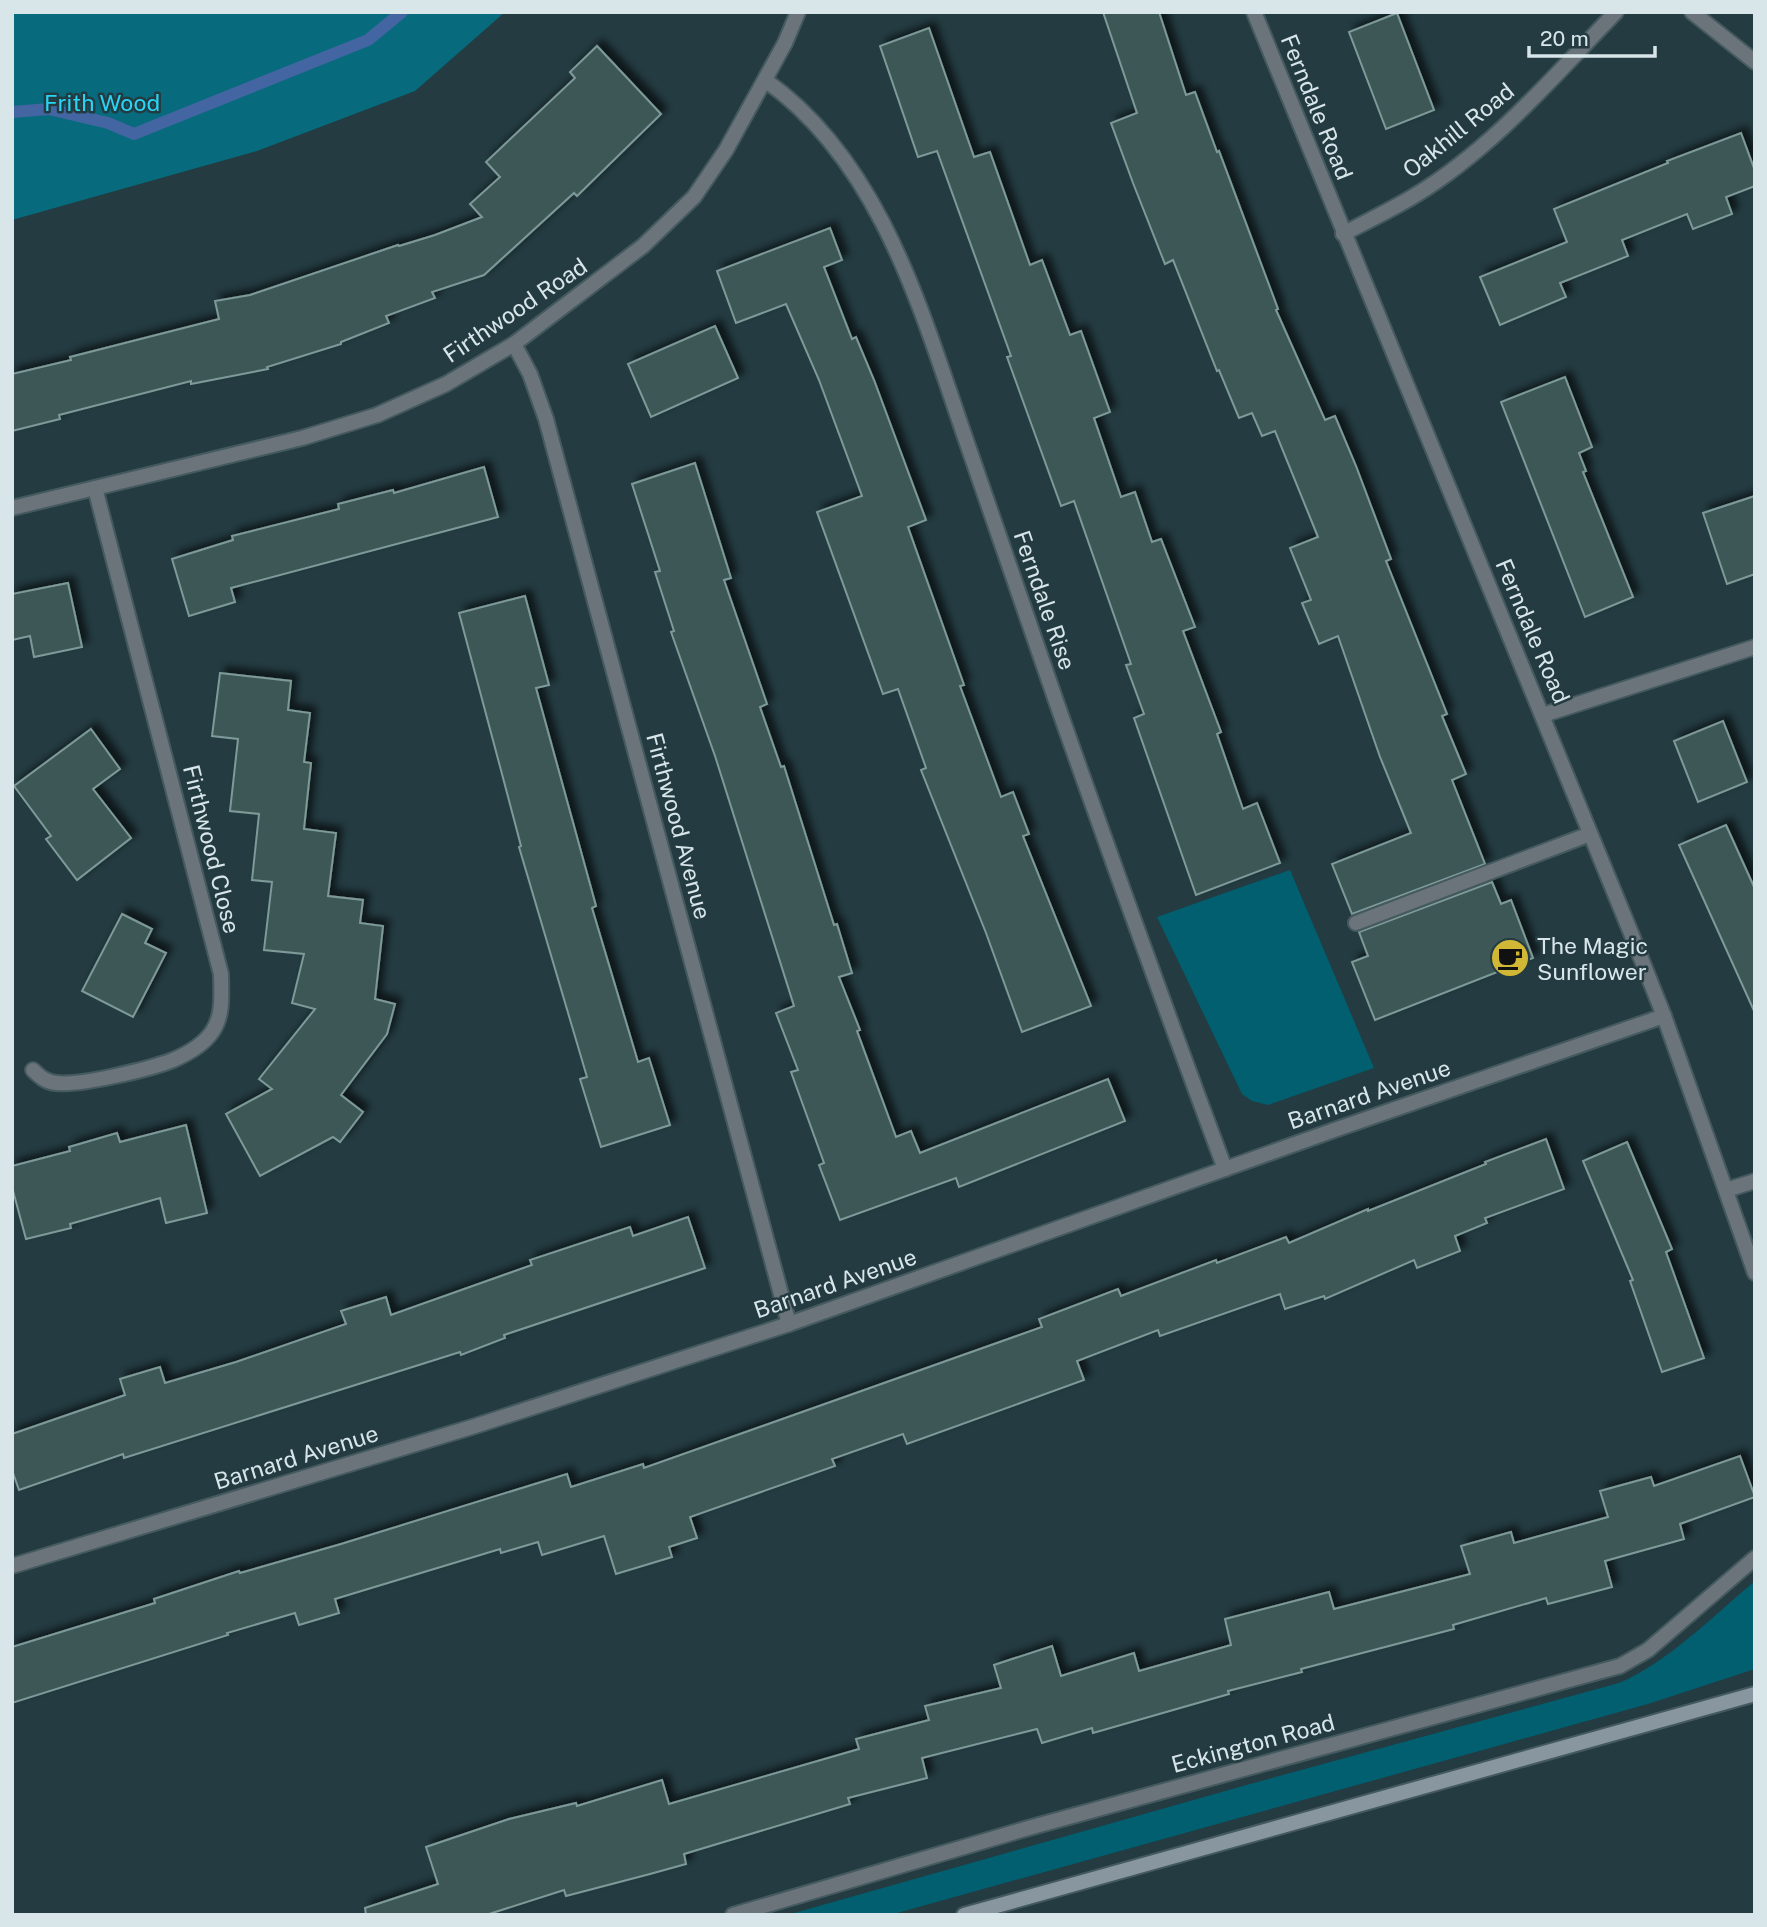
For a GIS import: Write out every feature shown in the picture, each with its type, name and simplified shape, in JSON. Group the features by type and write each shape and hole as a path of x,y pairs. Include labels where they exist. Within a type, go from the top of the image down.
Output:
{"main road":[{"path":"964,1915 1755,1694"}],"street":[{"name":"Firthwood Road","path":"12,508 302,438 377,415 446,384 514,344 643,246 694,197 726,150 785,43 798,12"},
{"name":"Ferndale Road","path":"1254,12 1664,1016 1755,1273"},
{"name":"Oakhill Road","path":"1343,234 1415,195 1472,154 1522,110 1616,12"},
{"path":"1692,12 1755,62"},
{"name":"Ferndale Rise","path":"765,80 793,99 836,147 866,194 918,302 1129,911 1226,1169"},
{"name":"Firthwood Avenue","path":"514,344 530,374 546,419 789,1324"},
{"name":"Firthwood Close","path":"33,1070 54,1083 75,1083 172,1060 197,1047 213,1031 222,1006 221,974 95,488"},
{"path":"1543,715 1755,647"},
{"path":"1356,923 1590,834"},
{"name":"Barnard Avenue","path":"12,1566 472,1427 789,1324 1664,1016"},
{"path":"1726,1190 1755,1181"},
{"name":"Eckington Road","path":"733,1915 1032,1827 1620,1666 1648,1650 1755,1558"}],"shaded area":[{"path":"1290,870 1374,1068 1268,1105 1252,1101 1242,1094 1157,917"},
{"path":"1755,1581 1755,1669 1648,1704 890,1915 787,1915 1619,1683 1672,1651"}],"green space":[{"name":"Frith Wood","path":"12,12 505,12 415,91 257,151 12,220"}],"building":[{"path":"1103,12 1159,12 1186,95 1195,92 1278,309 1276,310 1325,420 1335,416 1356,466 1391,559 1386,561 1447,714 1442,716 1466,774 1452,780 1485,864 1352,914 1332,864 1411,833 1380,757 1338,636 1319,644 1302,603 1311,600 1290,548 1318,537 1275,431 1262,436 1252,413 1239,418 1219,370 1217,371 1173,260 1165,264 1133,183 1111,123 1137,113"},
{"path":"1397,13 1434,110 1386,129 1349,32"},
{"path":"929,28 974,157 990,152 1030,265 1042,260 1070,335 1081,331 1110,412 1094,418 1121,497 1135,492 1152,542 1161,539 1195,627 1183,631 1221,732 1217,734 1243,809 1257,803 1280,863 1196,895 1134,718 1144,714 1126,665 1131,664 1074,501 1061,506 1007,357 1011,356 937,151 918,157 880,46"},
{"path":"597,46 661,114 577,196 574,193 484,275 432,292 435,298 386,316 389,323 341,344 267,367 268,369 191,384 191,381 59,415 60,419 12,431 12,374 219,319 215,301 250,295 482,217 470,204 500,177 486,162 575,78 570,72"},
{"path":"1741,133 1755,171 1755,186 1726,197 1732,214 1693,229 1687,214 1622,240 1628,256 1560,283 1566,297 1500,325 1480,277 1567,242 1554,209"},
{"path":"830,228 842,260 824,267 852,339 856,337 874,380 926,520 908,527 964,685 960,686 1001,797 1013,792 1029,834 1023,836 1091,1006 1022,1032 921,770 926,768 898,689 883,694 817,512 862,496 819,380 786,304 736,323 717,271"},
{"path":"715,326 738,378 651,417 628,364"},
{"path":"1565,377 1592,447 1579,453 1586,471 1583,472 1633,597 1585,617 1501,402"},
{"path":"695,463 731,578 724,580 767,704 760,707 781,767 784,766 834,925 837,924 852,973 839,977 896,1137 911,1131 920,1153 1108,1079 1125,1121 959,1187 956,1178 840,1220 819,1165 824,1163 791,1072 798,1070 776,1013 794,1006 715,756 671,632 674,631 655,572 660,571 632,484"},
{"path":"484,467 498,517 231,588 235,602 189,616 172,559 233,540 232,536 339,509 338,504 393,490 394,493"},
{"path":"1755,496 1755,574 1727,584 1703,513"},
{"path":"68,583 82,647 34,657 30,636 12,640 12,594"},
{"path":"525,596 549,685 536,688 596,906 592,908 638,1062 649,1058 670,1125 601,1147 580,1079 587,1077 519,847 521,846 459,613"},
{"path":"220,673 291,681 288,710 310,713 304,762 311,763 304,829 336,833 328,896 363,900 360,923 383,926 375,999 395,1004 387,1034 341,1095 363,1112 340,1142 333,1137 260,1176 226,1114 272,1089 259,1079 315,1009 292,1003 304,954 264,950 272,882 252,880 259,814 230,811 238,739 212,736"},
{"path":"1723,721 1747,782 1698,802 1674,741"},
{"path":"91,729 120,769 93,789 131,838 77,880 46,839 51,836 14,786"},
{"path":"1726,825 1755,889 1755,1013 1679,845"},
{"path":"1492,882 1501,904 1511,900 1533,958 1375,1020 1352,962 1368,956 1359,932"},
{"path":"122,914 152,929 145,943 166,953 133,1017 82,991"},
{"path":"186,1125 207,1213 166,1223 160,1198 70,1224 71,1228 26,1239 12,1187 12,1166 70,1151 69,1147 117,1133 120,1142"},
{"path":"1546,1139 1564,1189 1485,1218 1487,1223 1455,1236 1460,1251 1417,1268 1414,1260 1325,1299 1324,1296 1285,1309 1280,1294 1160,1336 1158,1330 1077,1361 1084,1380 907,1444 903,1434 832,1459 835,1466 690,1517 697,1538 669,1547 672,1557 616,1574 604,1536 542,1555 538,1542 501,1553 500,1549 335,1599 339,1613 299,1625 295,1613 12,1703 12,1647 155,1603 154,1599 239,1571 240,1573 341,1544 567,1474 571,1487 643,1464 644,1468 1042,1327 1039,1319 1118,1289 1121,1296 1286,1237 1289,1243"},
{"path":"1627,1142 1672,1249 1666,1252 1704,1358 1662,1372 1630,1281 1633,1280 1583,1161"},
{"path":"688,1217 705,1268 504,1335 505,1338 461,1355 460,1352 124,1458 123,1454 19,1490 12,1470 12,1434 125,1395 120,1379 160,1367 165,1383 346,1324 341,1311 386,1297 391,1315 532,1265 530,1260 630,1227 633,1236"},
{"path":"1740,1456 1755,1497 1680,1524 1684,1539 1605,1561 1612,1587 1548,1604 1546,1598 1453,1625 1454,1629 1301,1669 1302,1672 1228,1691 1229,1694 1093,1733 1092,1728 1042,1743 1037,1729 922,1758 927,1778 848,1798 850,1804 684,1854 686,1864 650,1874 566,1896 564,1890 486,1915 366,1915 365,1908 438,1884 426,1847 509,1819 576,1803 577,1806 662,1780 669,1804 859,1749 856,1739 929,1720 925,1706 1001,1688 994,1665 1052,1646 1061,1676 1134,1653 1139,1671 1231,1645 1225,1619 1329,1592 1334,1609 1470,1574 1461,1546 1511,1532 1514,1543 1608,1517 1600,1491 1651,1477 1654,1486"}],"waterway":[{"path":"12,112 49,109 108,123 134,134 368,40 402,12"}],"place":[{"name":"The Magic Sunflower","path":"1510,958"}]}
